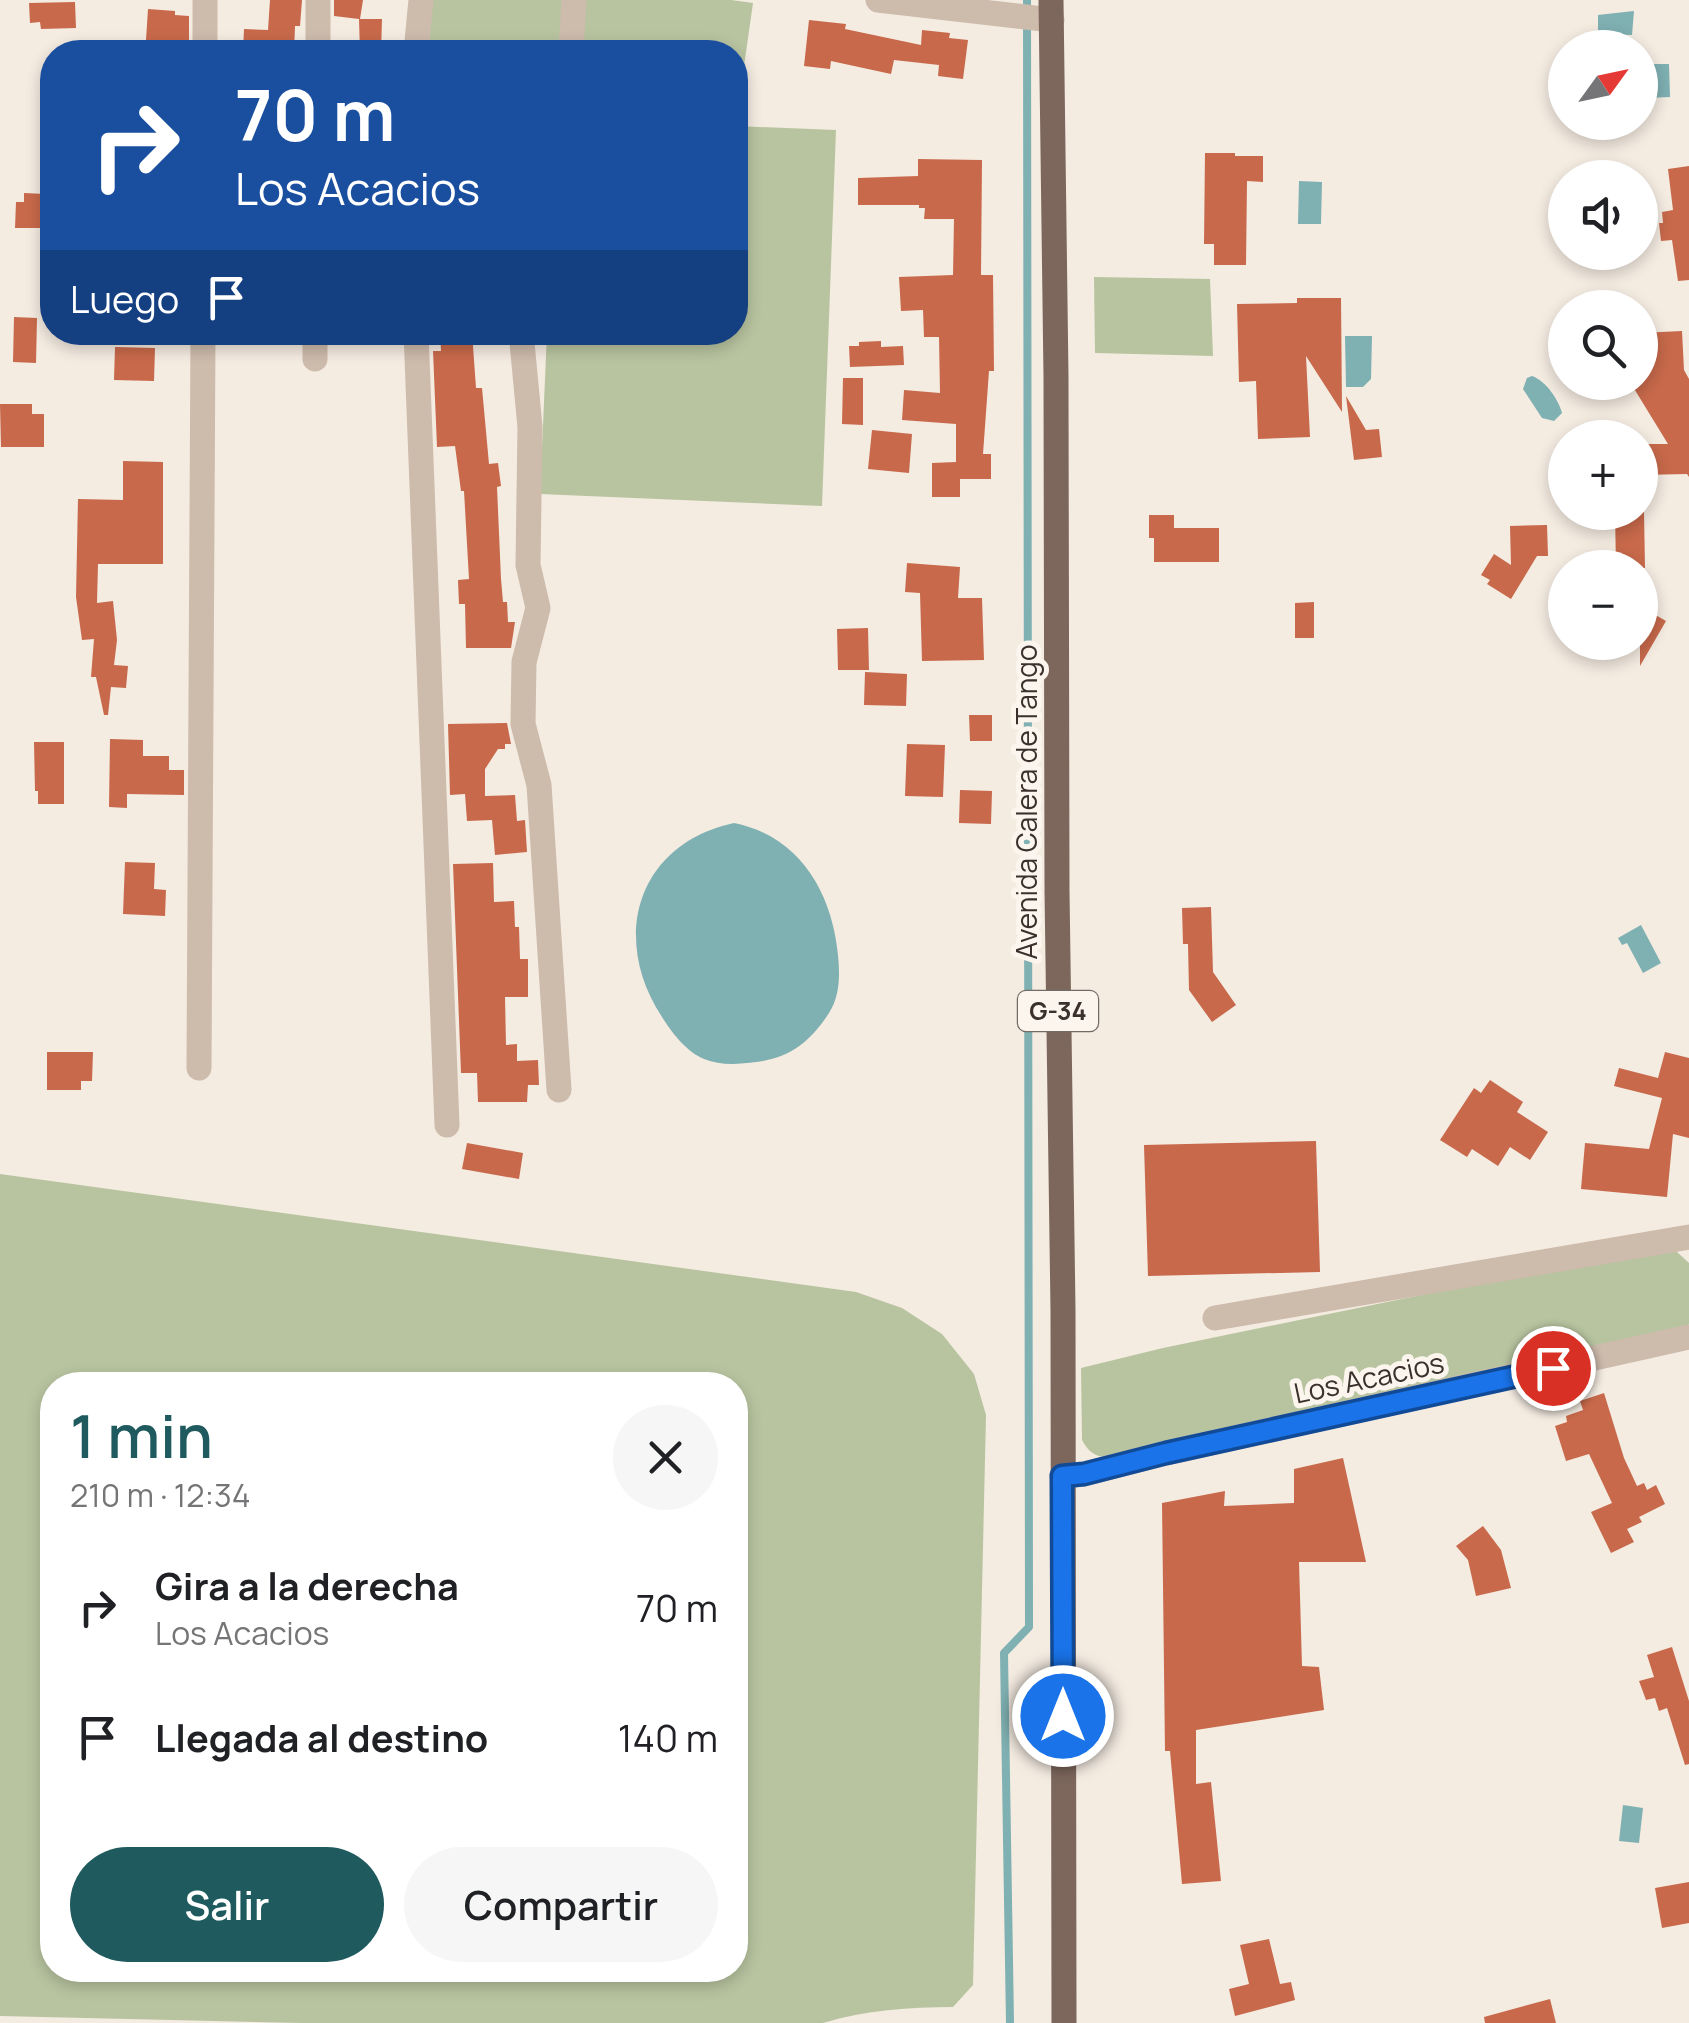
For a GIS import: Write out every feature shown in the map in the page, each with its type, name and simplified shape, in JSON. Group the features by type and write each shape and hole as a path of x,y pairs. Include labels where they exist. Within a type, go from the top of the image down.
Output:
{"main road":[{"name":"Avenida Calera de Tango","path":"1037,14 1062,1476 1064,2023"}],"street":[{"path":"205,40 206,0"},
{"path":"318,0 318,40"},
{"path":"417,40 421,0"},
{"path":"572,40 574,0"},
{"path":"878,0 1037,14"},
{"path":"199,1068 204,345"},
{"path":"314,360 315,345"},
{"path":"417,345 447,1125"},
{"path":"522,345 530,427 528,566 538,608 524,662 523,724 540,785 559,1090"},
{"path":"1214,1318 1689,1238"},
{"name":"Los Acacios","path":"1062,1476 1689,1337"}],"green space":[{"path":"433,0 753,3 748,40 429,40"},
{"path":"748,127 836,130 822,506 540,494 546,345 748,345"},
{"path":"1094,277 1210,279 1213,356 1095,353"},
{"path":"0,1174 856,1292 902,1308 942,1334 974,1374 986,1415 973,1985 953,2007 888,2010 823,2023 301,2023 0,2016"},
{"path":"1655,1247 1677,1252 1689,1263 1687,1327 1110,1458 1093,1454 1082,1440 1081,1368"}],"water":[{"path":"1634,11 1632,30 1598,30 1598,15"},
{"path":"1658,64 1669,64 1670,97 1658,98"},
{"path":"1299,181 1322,182 1321,224 1298,224"},
{"path":"1345,336 1372,336 1371,379 1363,387 1346,387"},
{"path":"1527,378 1537,378 1548,387 1548,400 1558,402 1562,413 1555,420 1542,418 1523,389"},
{"path":"734,823 777,840 808,870 828,910 839,978 829,1013 799,1046 768,1060 730,1064 698,1056 666,1023 646,987 636,926 642,898 655,873 675,851 701,834"},
{"path":"1641,925 1661,963 1643,973 1627,943 1622,945 1618,938"},
{"path":"1623,1805 1643,1808 1639,1843 1619,1841"}],"building":[{"path":"270,0 302,0 294,40 244,40 244,29 268,30"},
{"path":"334,0 363,0 360,19 382,19 381,40 360,40 359,19 334,16"},
{"path":"75,2 76,28 41,29 40,22 30,23 29,3"},
{"path":"148,9 189,16 189,40 146,40"},
{"path":"809,20 846,24 845,29 921,45 922,30 950,33 949,38 968,40 963,79 938,76 939,65 894,60 891,74 831,61 830,69 804,66"},
{"path":"1205,153 1263,156 1263,182 1247,181 1246,265 1214,265 1214,244 1204,244"},
{"path":"918,159 982,160 981,275 993,275 994,371 989,371 983,454 991,454 991,479 960,479 960,497 932,497 932,463 956,462 956,424 902,420 904,390 940,393 939,337 924,337 923,310 901,311 899,277 953,275 954,219 924,219 925,208 919,205 858,205 858,178 918,176"},
{"path":"1689,166 1689,280 1678,281 1672,240 1661,241 1659,223 1663,223 1662,212 1673,210 1668,169"},
{"path":"24,193 40,194 40,228 15,228 16,202 24,202"},
{"path":"1297,298 1341,298 1342,412 1306,356 1310,437 1258,439 1256,381 1239,382 1237,304 1297,303"},
{"path":"14,317 37,318 36,363 13,362"},
{"path":"1682,331 1684,370 1689,379 1689,477 1658,475 1658,444 1668,444 1658,420 1653,420 1641,400 1658,400 1658,332"},
{"path":"881,341 881,347 903,346 904,365 850,367 849,346"},
{"path":"441,345 473,345 476,388 482,388 489,464 498,463 501,486 497,487 501,579 508,622 515,622 511,648 466,648 465,604 459,604 458,580 469,579 464,491 455,446 437,447 433,351 441,351"},
{"path":"115,347 155,348 154,381 114,380"},
{"path":"843,378 863,378 863,425 842,424"},
{"path":"1346,396 1366,430 1379,429 1382,457 1354,460"},
{"path":"0,404 32,404 32,414 44,414 44,447 1,447"},
{"path":"872,430 912,434 909,473 868,469"},
{"path":"123,461 163,462 163,564 98,564 97,603 113,601 117,640 114,665 128,666 126,688 111,687 108,715 104,715 96,677 91,677 94,639 82,640 76,597 78,499 123,500"},
{"path":"1149,515 1174,515 1174,528 1219,528 1219,562 1154,562"},
{"path":"1547,525 1548,556 1537,556 1511,599 1487,584 1490,580 1481,575 1494,554 1511,565 1510,526"},
{"path":"1615,530 1644,530 1645,550 1616,550"},
{"path":"907,563 960,567 958,598 982,598 984,660 922,661 920,593 905,592"},
{"path":"1314,602 1314,638 1295,638 1295,603"},
{"path":"1658,616 1666,621 1658,635"},
{"path":"868,628 869,670 838,670 837,629"},
{"path":"865,672 907,674 906,706 864,705"},
{"path":"969,715 992,715 992,741 970,741"},
{"path":"507,723 511,744 498,749 485,769 485,796 515,795 517,821 525,820 527,852 495,855 492,820 467,821 465,794 450,795 448,724"},
{"path":"110,739 143,740 143,756 169,756 169,770 184,770 184,795 127,794 127,808 109,807"},
{"path":"34,742 64,742 64,804 38,804"},
{"path":"907,744 945,745 943,797 905,796"},
{"path":"960,790 992,791 991,824 959,823"},
{"path":"125,862 155,863 154,889 166,890 165,916 123,914"},
{"path":"493,863 494,902 514,901 520,959 528,959 528,997 505,997 506,1045 517,1044 517,1061 538,1060 539,1085 528,1085 527,1102 478,1102 477,1073 461,1073 453,864"},
{"path":"1211,907 1213,972 1236,1005 1212,1022 1189,990 1182,908"},
{"path":"47,1052 93,1052 92,1081 81,1081 81,1090 47,1090"},
{"path":"1665,1052 1689,1058 1689,1138 1673,1134 1667,1197 1581,1189 1585,1143 1649,1149 1662,1098 1614,1086 1619,1068 1658,1078"},
{"path":"1490,1080 1523,1102 1517,1112 1548,1132 1530,1160 1510,1147 1498,1166 1472,1149 1467,1157 1440,1140 1474,1088 1481,1093"},
{"path":"1316,1141 1320,1272 1148,1276 1144,1145"},
{"path":"467,1143 523,1153 519,1179 462,1169"},
{"path":"1604,1393 1637,1486 1644,1483 1647,1490 1656,1485 1665,1504 1639,1517 1642,1522 1627,1529 1634,1542 1611,1553 1591,1512 1612,1503 1589,1454 1566,1461 1555,1426 1567,1422 1566,1416 1583,1410 1580,1401"},
{"path":"1343,1458 1366,1562 1299,1562 1302,1666 1319,1667 1324,1710 1196,1730 1196,1784 1211,1782 1221,1881 1182,1884 1170,1751 1165,1751 1162,1503 1225,1491 1224,1506 1294,1503 1294,1469"},
{"path":"1483,1526 1501,1550 1511,1588 1476,1596 1468,1560 1456,1546"},
{"path":"1672,1647 1689,1701 1689,1764 1685,1765 1667,1708 1659,1711 1655,1698 1646,1700 1639,1681 1654,1677 1647,1655"},
{"path":"1689,1882 1689,1923 1662,1928 1655,1888"},
{"path":"1269,1939 1280,1984 1291,1982 1295,2000 1235,2016 1229,1989 1249,1984 1240,1945"},
{"path":"1550,1999 1556,2023 1485,2023 1484,2017"}],"waterway":[{"path":"1010,2023 1004,1653 1029,1627 1027,0"}],"route":[{"path":"1063,1716 1062,1476 1553,1368"}]}
